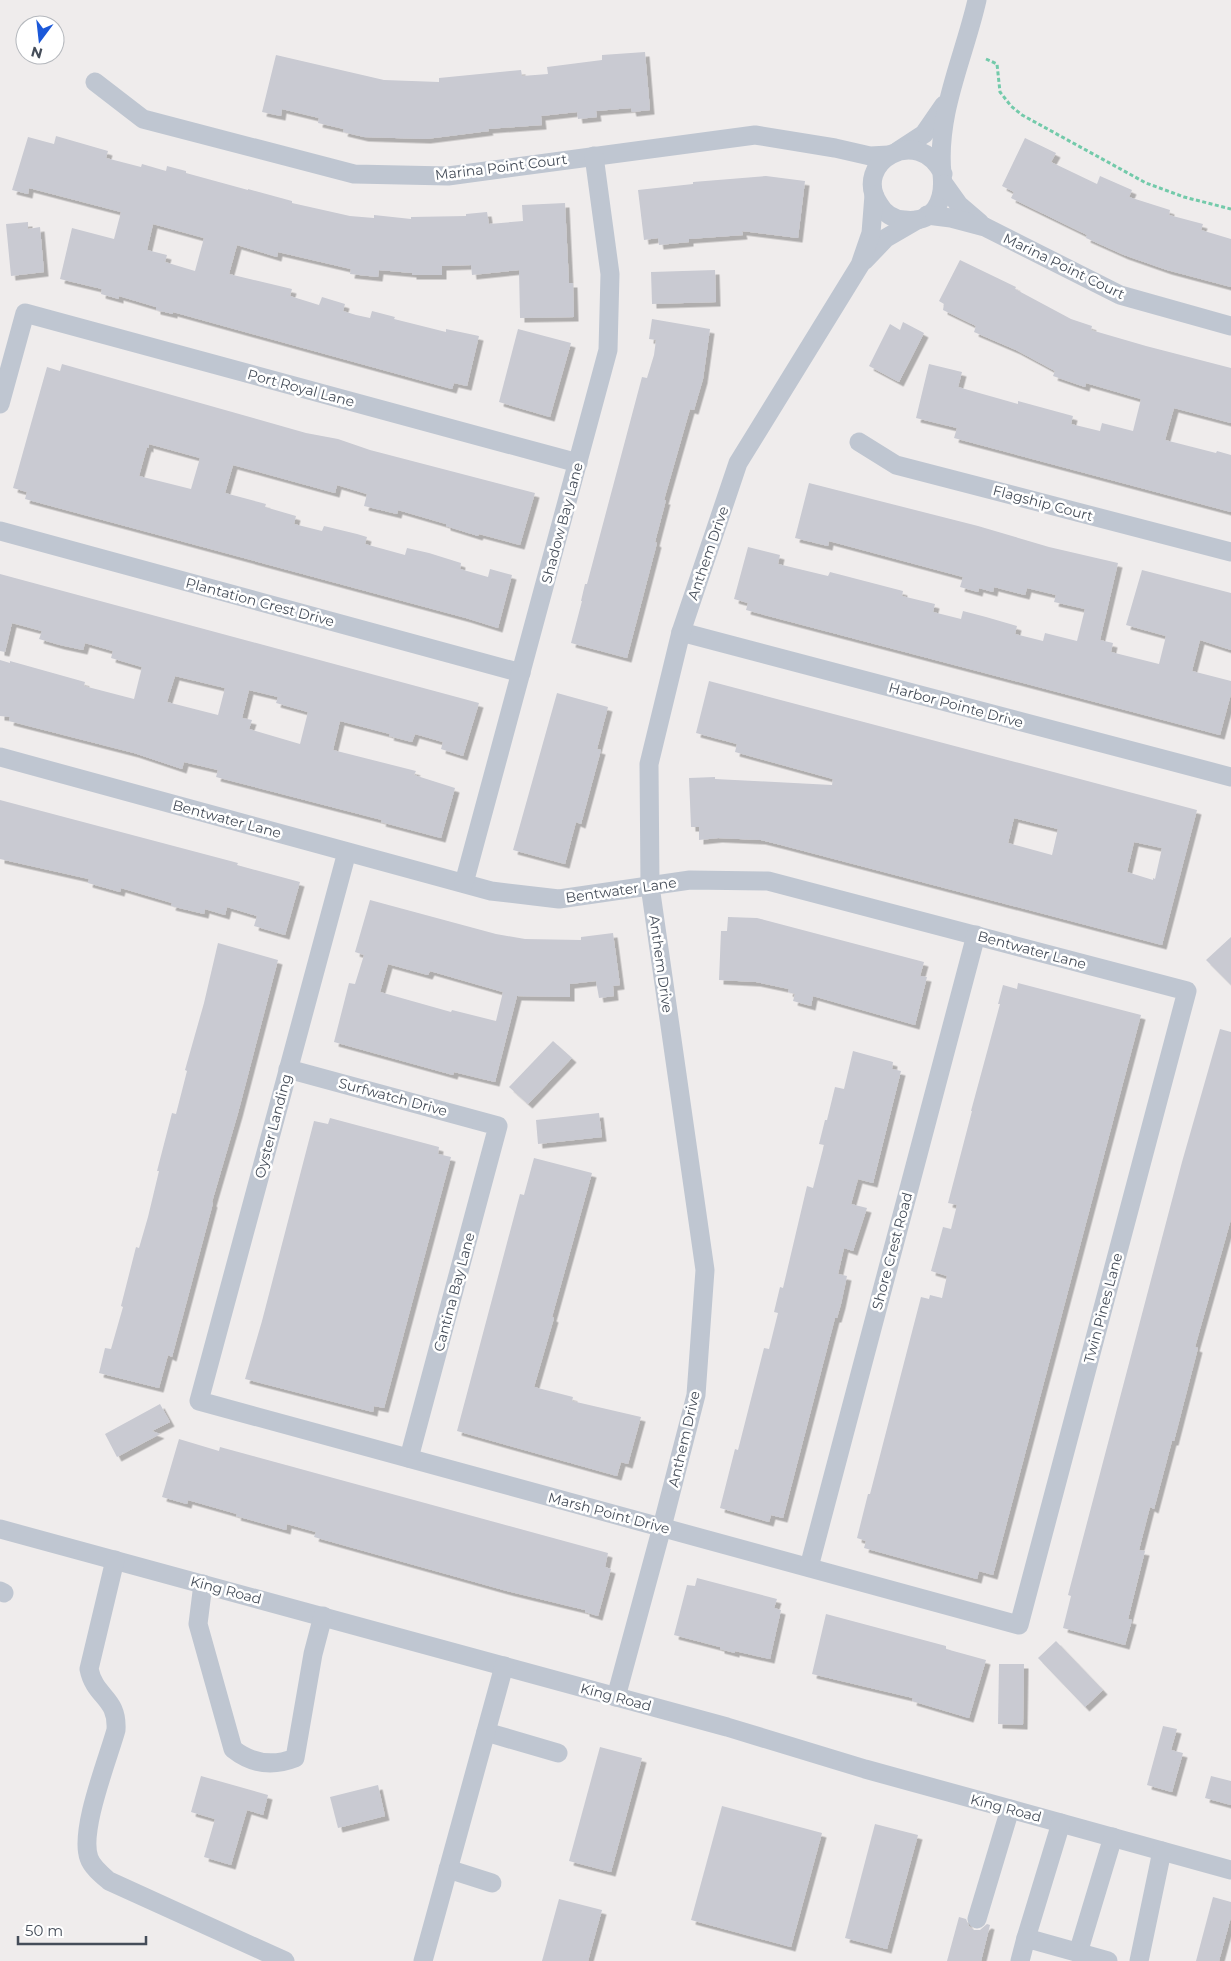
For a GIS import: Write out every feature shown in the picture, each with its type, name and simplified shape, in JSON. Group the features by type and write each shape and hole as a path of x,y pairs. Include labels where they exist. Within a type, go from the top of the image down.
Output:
{"street":[{"path":"835,148 863,171 884,211 891,216 909,221 923,217 940,202 943,179 941,141 948,98 977,0"},
{"name":"Marina Point Court","path":"95,82 143,119 354,174 448,176 755,136 835,148 870,156 894,153"},
{"path":"873,190 877,168 894,153 924,134 948,98"},
{"path":"894,153 916,150 925,154 933,159 943,179"},
{"name":"Shadow Bay Lane","path":"464,884 608,350 610,274 594,156"},
{"name":"Marina Point Court","path":"943,179 959,205 985,226 1120,295 1231,326"},
{"name":"Anthem Drive","path":"860,265 871,233 873,190"},
{"name":"Marina Point Court","path":"923,217 951,218 985,226"},
{"name":"Anthem Drive","path":"616,1697 696,1395 705,1270 650,886 649,764 681,632 738,463 860,265 886,238 923,217"},
{"name":"Port Royal Lane","path":"0,404 24,312 578,463"},
{"name":"Flagship Court","path":"859,442 896,465 1231,552"},
{"name":"Plantation Crest Drive","path":"0,531 521,673"},
{"name":"Harbor Pointe Drive","path":"681,632 1231,777"},
{"name":"Bentwater Lane","path":"0,757 490,891 559,899 690,880 768,881 1187,991"},
{"name":"Oyster Landing","path":"199,1400 347,852"},
{"name":"Shore Crest Road","path":"809,1567 976,935"},
{"name":"Twin Pines Lane","path":"1019,1625 1187,991"},
{"name":"Surfwatch Drive","path":"288,1069 498,1126"},
{"name":"Cantina Bay Lane","path":"409,1458 498,1126"},
{"name":"Marsh Point Drive","path":"199,1400 1019,1625"},
{"name":"King Road","path":"0,1529 727,1727 865,1769 1231,1870"},
{"path":"114,1560 89,1669 92,1681 111,1703 117,1716 116,1730 90,1815 89,1858 109,1881 284,1961"},
{"path":"203,1584 198,1624 233,1749 244,1758 263,1763 281,1764 295,1758 312,1654 323,1616"},
{"path":"423,1961 504,1666"},
{"path":"486,1732 558,1753"},
{"path":"977,1919 1010,1809"},
{"path":"1020,1961 1061,1823"},
{"path":"1078,1953 1113,1837"},
{"path":"1139,1961 1162,1851"},
{"path":"448,1869 492,1882"},
{"path":"1026,1938 1108,1961"}],"path":[{"path":"986,60 997,64 1000,92 1011,106 1022,115 1146,183 1231,209"}],"building":[{"path":"645,52 650,110 632,112 631,108 596,111 597,117 578,119 577,112 541,116 542,125 488,129 489,131 426,139 364,137 343,132 344,129 318,123 319,118 282,109 281,116 262,112 276,55 384,80 439,82 439,78 521,70 522,76 548,74 547,67 602,60 602,55"},
{"path":"56,136 108,151 106,158 141,167 142,164 166,171 167,166 186,171 186,173 292,201 292,203 350,216 374,218 374,215 411,219 411,217 466,216 466,214 487,212 489,224 523,221 522,205 565,203 569,283 573,283 574,317 520,318 519,270 472,275 471,265 442,266 442,275 412,275 412,273 379,270 378,277 350,274 351,269 278,252 277,257 237,245 229,274 292,289 290,296 319,305 322,297 345,304 343,311 356,315 370,318 372,311 395,317 394,319 446,332 446,329 479,336 467,386 454,383 452,389 173,312 173,314 156,310 156,307 119,296 119,299 101,294 102,289 60,279 72,228 114,239 121,212 29,188 28,194 12,190 28,137 54,144","holes":["153,224 204,238 195,271 165,262 167,255 147,250"]},
{"path":"1025,138 1056,153 1051,162 1097,184 1100,176 1132,190 1129,197 1170,210 1169,215 1203,224 1201,230 1231,239 1231,287 1167,270 1124,255 1086,238 1087,235 1011,198 1014,192 1002,186"},
{"path":"766,176 805,181 798,238 742,231 743,235 689,239 689,242 659,245 658,238 644,240 638,190 693,184 693,182"},
{"path":"28,222 28,229 40,227 44,272 11,276 6,224"},
{"path":"960,260 1016,287 1015,289 1071,319 1092,326 1091,330 1231,368 1231,423 1174,408 1165,440 1231,455 1231,512 954,438 957,428 916,418 929,364 962,372 958,387 1018,404 1018,401 1073,416 1071,424 1100,431 1102,423 1133,431 1141,399 1086,383 1085,387 1053,376 1055,371 1016,350 974,332 976,326 943,310 944,304 939,301"},
{"path":"715,270 716,302 652,304 651,272"},
{"path":"652,319 710,329 703,379 694,410 690,409 664,500 666,500 655,542 657,543 627,658 571,643 585,584 587,584 642,377 647,378 654,355 656,340 649,339"},
{"path":"903,322 924,333 899,382 869,366 890,324 900,330"},
{"path":"518,329 571,343 550,417 499,402"},
{"path":"62,364 306,433 338,439 370,450 535,493 520,545 479,534 478,536 446,526 446,524 398,510 397,514 364,506 367,494 337,485 335,493 233,465 225,493 266,504 265,507 296,516 294,524 322,531 324,526 357,534 367,537 365,544 405,555 407,548 429,553 461,563 460,569 488,577 490,569 512,575 498,628 25,499 27,492 13,488 47,367 60,371","holes":["149,444 200,458 191,489 139,476"]},
{"path":"809,483 978,526 1049,547 1118,563 1100,640 1113,643 1111,652 1159,664 1166,636 1126,625 1142,570 1231,593 1231,650 1200,640 1192,671 1231,681 1231,694 1220,735 746,610 748,603 734,599 748,547 780,555 778,564 828,576 830,572 903,591 902,596 935,604 933,612 961,619 963,611 1017,626 1015,634 1043,641 1045,633 1077,641 1085,609 1054,602 1056,595 1027,588 1025,595 994,587 993,592 979,588 978,592 960,587 963,577 829,541 828,546 795,538"},
{"path":"0,574 479,703 463,756 441,749 443,742 415,734 412,742 389,736 390,734 340,721 333,750 416,771 414,775 455,788 441,838 381,822 382,820 216,777 218,770 184,762 182,769 134,753 9,721 10,717 0,716 0,660 10,663 10,661 85,682 84,686 134,699 142,667 111,658 113,651 85,643 83,650 39,639 42,631 12,623 5,652 0,651","holes":["175,676 225,688 218,715 167,702","249,690 278,697 276,703 308,712 300,744 249,729 252,720 242,718"]},
{"path":"709,681 1197,810 1162,945 761,840 718,838 699,840 699,827 691,827 689,778 715,777 715,779 832,785 833,779 735,752 737,744 696,733","holes":["1014,818 1058,829 1052,855 1008,843","1134,842 1162,848 1155,879 1127,872"]},
{"path":"557,693 608,707 597,749 601,750 581,824 576,822 565,864 513,850"},
{"path":"0,800 238,863 237,865 300,882 285,935 254,926 257,916 227,907 225,915 205,909 204,914 171,906 172,903 121,888 120,892 88,883 89,879 0,859"},
{"path":"370,900 496,934 525,939 581,940 581,937 613,933 620,985 613,986 614,996 599,998 596,981 570,984 570,997 517,996 495,1082 454,1072 453,1075 334,1042 349,983 355,984 364,955 355,952","holes":["388,964 428,975 430,971 503,992 496,1021 452,1010 451,1012 380,992"]},
{"path":"728,917 757,918 924,962 920,976 927,977 915,1025 813,996 811,1006 793,1001 795,994 788,992 789,989 756,982 719,980 721,931 727,931"},
{"path":"1231,937 1231,985 1206,960"},
{"path":"218,943 278,960 172,1357 168,1355 159,1388 99,1373 105,1348 111,1349 123,1307 121,1306 136,1247 139,1248 148,1217 159,1171 157,1171 172,1113 176,1114 187,1071 185,1070 204,1003"},
{"path":"1018,983 1141,1015 993,1575 979,1571 977,1579 864,1548 866,1541 857,1538 921,1297 929,1299 930,1295 942,1298 947,1276 931,1271 943,1227 951,1229 957,1205 948,1203 1000,1004 998,1004 1003,985 1017,989"},
{"path":"1220,1029 1231,1032 1231,1219 1195,1347 1198,1348 1174,1441 1172,1441 1154,1509 1150,1507 1139,1550 1145,1551 1128,1619 1132,1620 1125,1645 1063,1628 1071,1596 1068,1595 1182,1162"},
{"path":"553,1041 572,1058 528,1104 509,1087"},
{"path":"853,1051 893,1062 892,1069 901,1071 873,1183 858,1179 851,1204 867,1208 853,1251 844,1248 838,1274 847,1276 841,1304 837,1318 835,1318 783,1518 771,1515 769,1522 720,1508 735,1449 738,1450 764,1348 769,1349 778,1313 774,1312 780,1287 783,1288 807,1186 813,1188 824,1145 819,1144 825,1120 827,1120 835,1087 844,1089"},
{"path":"599,1113 602,1137 538,1144 536,1120"},
{"path":"330,1118 439,1147 438,1154 451,1157 384,1408 374,1406 373,1412 245,1379 314,1121 328,1124"},
{"path":"534,1158 592,1173 534,1387 573,1397 572,1401 641,1417 628,1464 621,1462 617,1476 457,1431 520,1194 524,1195"},
{"path":"160,1404 170,1422 152,1431 160,1434 117,1457 105,1434"},
{"path":"179,1439 219,1451 220,1447 608,1553 605,1567 611,1569 598,1616 585,1612 585,1610 507,1591 314,1537 316,1532 287,1524 286,1530 188,1500 187,1504 162,1497"},
{"path":"697,1578 777,1599 774,1608 781,1610 770,1659 735,1651 735,1653 720,1649 720,1647 674,1635 687,1585 695,1586"},
{"path":"826,1614 946,1646 946,1649 986,1660 969,1718 912,1701 913,1698 812,1674"},
{"path":"1056,1641 1103,1690 1085,1707 1038,1658"},
{"path":"999,1664 1024,1664 1023,1725 998,1724"},
{"path":"1163,1726 1177,1729 1171,1750 1183,1753 1172,1792 1147,1785"},
{"path":"600,1747 642,1758 611,1872 569,1861"},
{"path":"201,1776 268,1795 263,1815 247,1810 231,1865 204,1857 215,1819 191,1812"},
{"path":"1211,1776 1231,1781 1231,1805 1205,1798"},
{"path":"378,1785 385,1816 338,1828 330,1797"},
{"path":"722,1806 822,1833 791,1947 691,1920"},
{"path":"875,1824 918,1835 887,1949 845,1938"},
{"path":"1213,1897 1231,1902 1231,1917 1219,1961 1196,1961"},
{"path":"559,1899 602,1910 588,1961 542,1961"},
{"path":"959,1917 966,1919 969,1926 974,1930 980,1930 987,1924 990,1925 981,1961 947,1961"}]}
